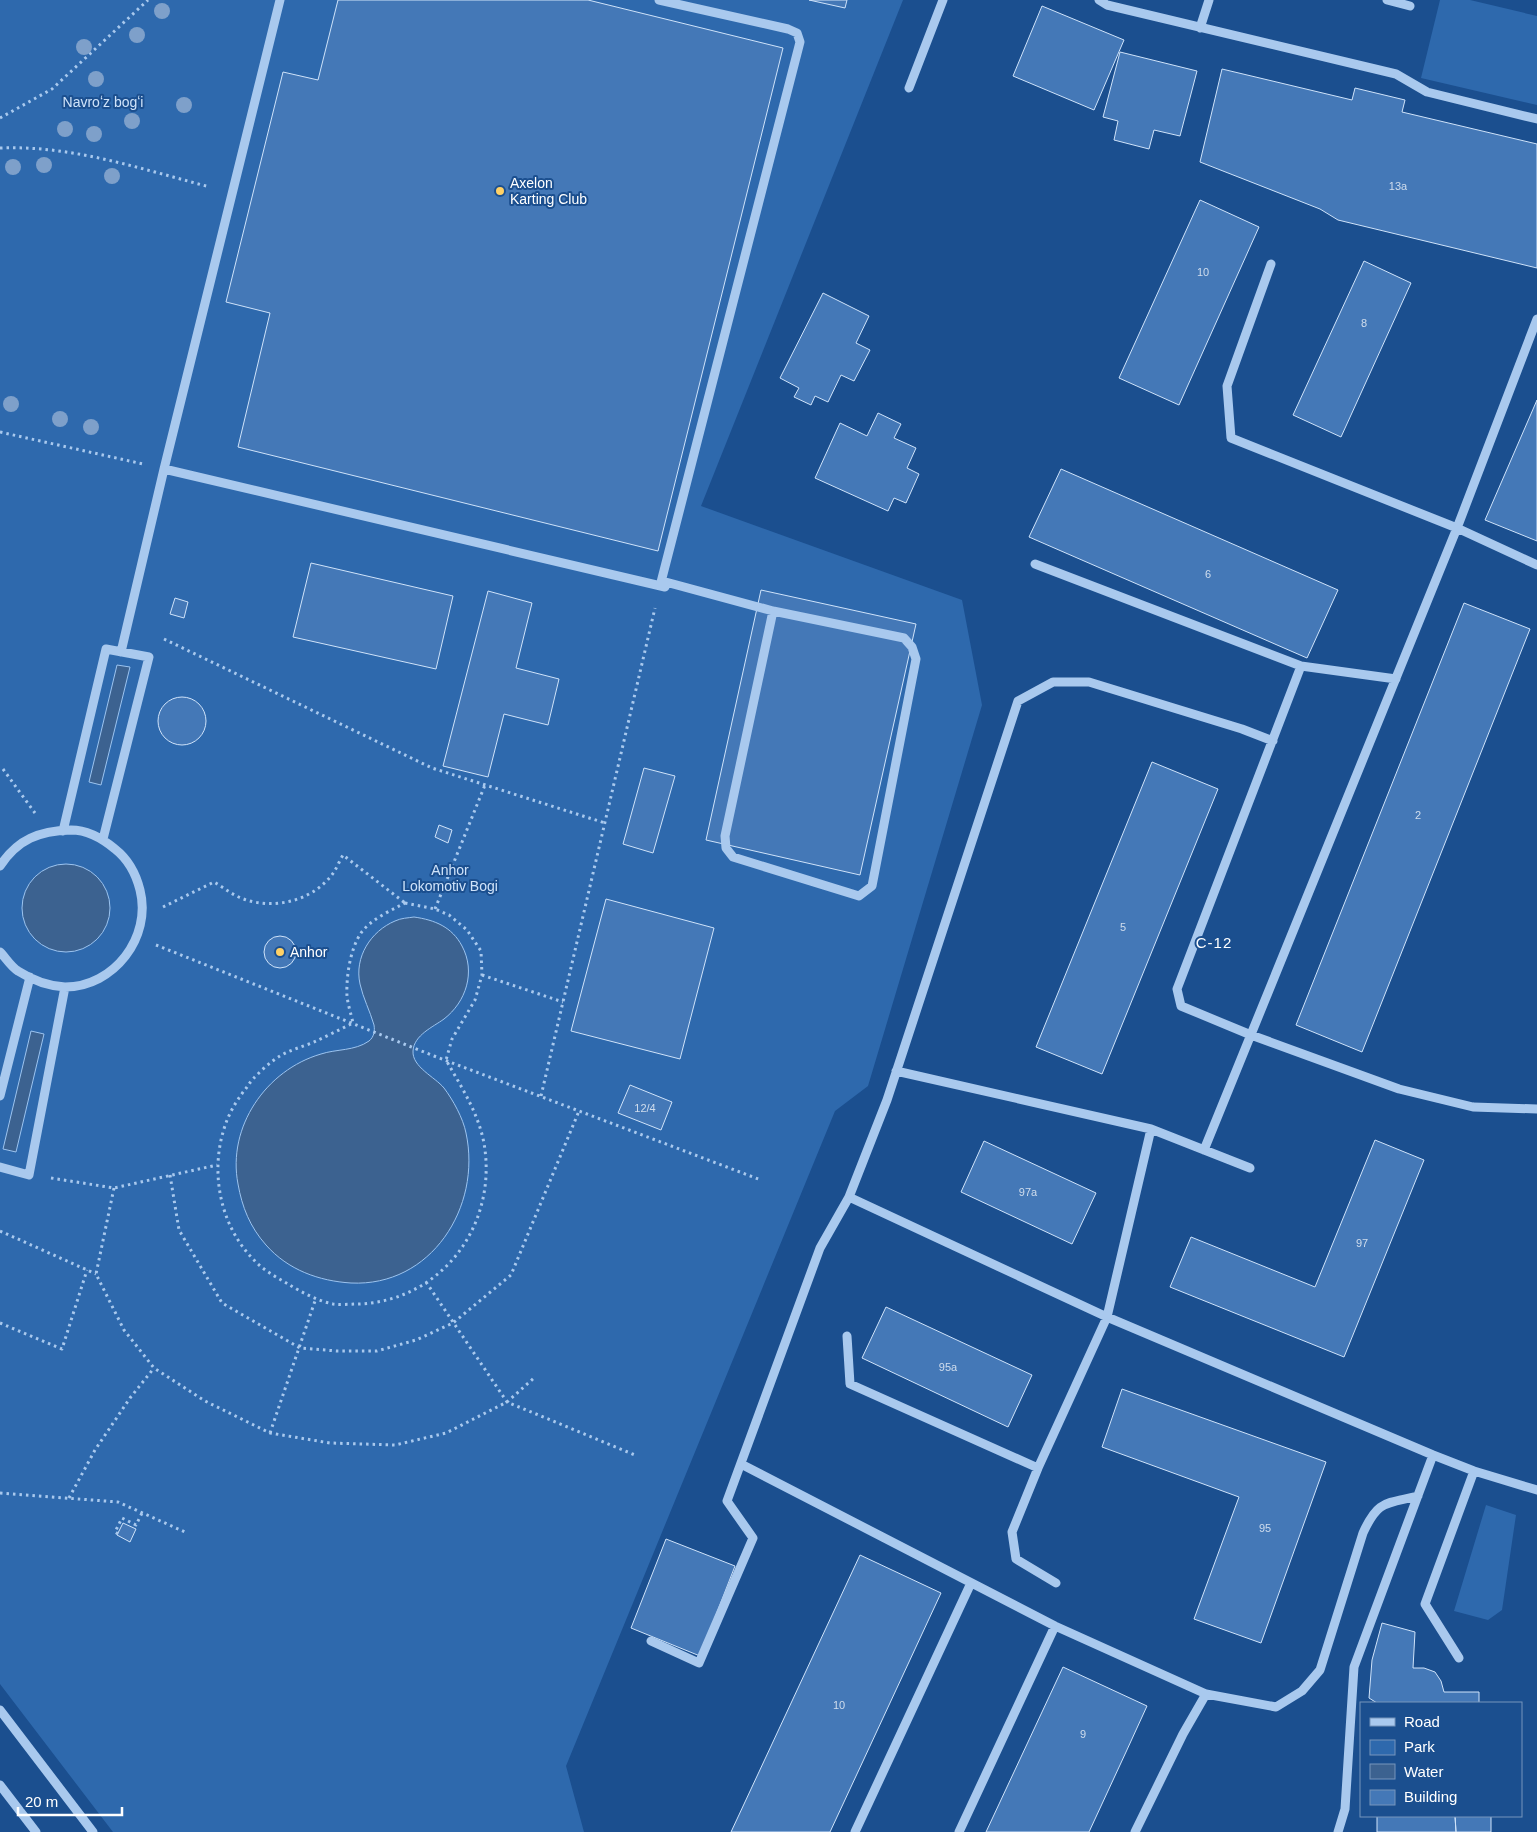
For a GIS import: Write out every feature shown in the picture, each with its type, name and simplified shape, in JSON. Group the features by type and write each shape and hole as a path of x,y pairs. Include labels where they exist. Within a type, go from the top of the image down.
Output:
{"street":[{"path":"121,652 164,469 280,0"},
{"path":"659,0 788,29 797,33 800,42 661,583"},
{"path":"909,88 943,0"},
{"path":"1099,0 1107,5 1396,74 1427,92 1537,119"},
{"path":"1200,28 1209,0"},
{"path":"1387,0 1410,6"},
{"path":"1271,264 1227,386 1231,438 1457,528 1537,565"},
{"path":"1204,1150 1457,528 1537,319"},
{"path":"164,469 661,583 773,611 904,638 912,647 916,659 872,886 859,896 733,858 726,848 726,836 773,611"},
{"path":"1035,564 1301,666 1396,679"},
{"path":"661,583 757,610"},
{"path":"63,830 106,649 148,657 103,839"},
{"path":"1301,666 1177,989 1181,1006 1251,1035 1399,1089 1473,1107 1537,1109"},
{"path":"650,1641 699,1663 753,1538 727,1501 820,1248 849,1197 887,1100 1018,701 1053,682 1089,682 1242,729 1273,741"},
{"path":"0,866 8,855 28,839 48,832 78,830 103,839 123,855 137,876 143,902 141,928 131,951 113,970 91,983 65,987 40,982 16,970 0,952"},
{"path":"0,1096 30,977"},
{"path":"0,1169 29,1174 65,987"},
{"path":"896,1071 1151,1129 1250,1168"},
{"path":"1056,1583 1016,1559 1012,1532 1038,1468 1107,1317 1151,1129"},
{"path":"849,1197 1107,1317 1433,1455 1474,1471 1537,1490"},
{"path":"847,1336 850,1384 1038,1468"},
{"path":"1338,1832 1345,1809 1354,1667 1433,1455"},
{"path":"741,1464 1055,1626 1206,1694 1276,1707 1302,1691 1320,1670 1371,1516 1382,1505 1418,1496"},
{"path":"1459,1658 1425,1604 1474,1471"},
{"path":"855,1832 971,1583"},
{"path":"960,1832 1055,1626"},
{"path":"1135,1832 1183,1734 1206,1694"},
{"path":"0,1710 93,1832"},
{"path":"0,1785 36,1832"}],"path":[{"path":"0,118 52,89 148,0"},
{"path":"0,148 26,147 94,156 232,194"},
{"path":"0,432 164,469"},
{"path":"541,1096 661,583"},
{"path":"164,639 432,768 605,823"},
{"path":"3,769 48,832"},
{"path":"434,909 485,785"},
{"path":"142,918 214,882 241,898 262,903 281,903 302,898 318,888 333,873 343,855 405,903 434,909 449,915 467,930 481,951 482,975 475,1000 452,1040 446,1060 470,1104 485,1149 484,1195 478,1218 468,1239 456,1257 438,1274 426,1282 398,1297 378,1303 334,1304 316,1298 272,1274 254,1261 240,1245 222,1208 217,1165 226,1122 247,1085 280,1056 353,1023"},
{"path":"353,1023 347,997 348,978 350,958 360,933 380,916 405,903"},
{"path":"137,937 434,1056 761,1180"},
{"path":"482,975 563,1002"},
{"path":"170,1175 179,1230 222,1303 300,1348 337,1351 377,1351 416,1340 453,1323 511,1274 579,1111"},
{"path":"29,1174 114,1188 217,1165"},
{"path":"114,1188 96,1274 124,1330 154,1368 205,1401 270,1433 330,1443 395,1446 446,1433 507,1402 534,1378"},
{"path":"0,1231 96,1274"},
{"path":"0,1323 62,1349 87,1270"},
{"path":"426,1282 507,1402 635,1455"},
{"path":"270,1433 316,1298"},
{"path":"69,1498 95,1450 130,1398 154,1368"},
{"path":"0,1493 118,1502 185,1532"},
{"path":"118,1534 115,1532 122,1518 136,1525 142,1513"}],"green space":[{"name":"Anhor Lokomotiv Bogi","path":"0,0 903,0 701,506 962,600 982,705 868,1086 835,1111 566,1766 584,1832 113,1832 0,1684"},
{"path":"1440,0 1470,0 1537,16 1537,105 1421,78"},
{"path":"1486,1505 1516,1515 1502,1610 1488,1620 1454,1611"}],"water":[{"path":"117,665 130,667 101,785 89,782"},
{"path":"66,864 83,868 97,877 106,891 110,908 106,925 97,939 83,948 66,952 49,948 35,939 26,925 22,908 26,891 35,877 49,868"},
{"path":"414,917 436,922 448,929 462,946 468,966 466,986 458,1004 444,1019 420,1036 414,1045 413,1051 416,1062 444,1088 463,1121 469,1161 466,1188 458,1214 444,1237 427,1257 405,1272 380,1281 351,1283 327,1280 305,1273 284,1261 266,1245 255,1231 244,1209 238,1184 236,1163 239,1142 245,1122 255,1104 268,1087 283,1073 301,1062 321,1054 358,1047 371,1039 374,1034 374,1025 360,984 359,974 362,955 372,938 386,925 400,919"},
{"path":"31,1031 44,1034 16,1152 3,1149"}],"building":[{"name":"Axelon Karting Club","path":"338,0 588,0 783,48 658,551 238,447 270,313 226,302 283,72 318,80"},
{"path":"809,0 847,0 845,8"},
{"path":"1042,6 1124,40 1094,110 1013,76"},
{"path":"1120,52 1197,71 1180,136 1154,130 1149,149 1114,140 1118,121 1103,117"},
{"path":"1222,69 1352,100 1355,88 1405,100 1402,112 1537,144 1537,268 1338,220 1320,209 1200,162"},
{"path":"1200,200 1259,227 1179,405 1119,378"},
{"path":"1364,261 1411,283 1341,437 1293,415"},
{"path":"823,293 869,316 856,343 870,350 854,381 841,375 828,402 815,396 811,405 794,397 799,388 780,378"},
{"path":"1537,400 1537,541 1485,520"},
{"path":"878,413 901,424 894,438 916,448 907,468 919,474 906,503 894,498 888,511 815,478 840,423 867,436"},
{"path":"1061,469 1338,590 1307,658 1029,537"},
{"path":"311,563 453,596 436,669 293,637"},
{"path":"761,590 916,624 860,875 706,840"},
{"path":"488,591 532,603 516,668 559,679 548,725 504,714 488,777 443,766"},
{"path":"175,598 188,602 184,618 170,614"},
{"path":"1464,603 1530,629 1362,1052 1296,1025"},
{"path":"182,697 191,699 199,704 204,712 206,721 204,730 199,738 191,743 182,745 173,743 165,738 160,730 158,721 160,712 165,704 173,699"},
{"path":"1152,762 1218,789 1102,1074 1036,1047"},
{"path":"644,768 675,776 653,853 623,844"},
{"path":"439,825 452,830 448,843 435,837"},
{"path":"606,899 714,928 680,1059 571,1031"},
{"name":"Anhor","path":"280,936 291,941 296,952 291,963 280,968 269,963 264,952 269,941"},
{"path":"630,1085 672,1102 661,1130 618,1113"},
{"path":"1375,1140 1424,1160 1344,1357 1170,1287 1191,1237 1315,1287"},
{"path":"984,1141 1096,1193 1072,1244 961,1192"},
{"path":"886,1307 1032,1375 1008,1427 862,1358"},
{"path":"1122,1389 1326,1462 1261,1643 1194,1619 1239,1497 1102,1447"},
{"path":"123,1523 136,1529 130,1542 117,1535"},
{"path":"666,1539 735,1566 700,1656 631,1628"},
{"path":"860,1555 941,1593 830,1832 731,1832"},
{"path":"1382,1623 1415,1632 1413,1668 1424,1668 1435,1672 1441,1681 1444,1692 1479,1692 1479,1702 1375,1702 1369,1698 1372,1660"},
{"path":"1063,1667 1147,1706 1089,1832 986,1832"},
{"path":"1377,1817 1455,1817 1456,1832 1377,1832"},
{"path":"1455,1817 1491,1817 1491,1832 1456,1832"}],"place":[{"name":"Axelon Karting Club","path":"500,191"},
{"name":"Anhor","path":"280,952"}],"district":[{"name":"C-12","path":"1214,943"}],"park label":[{"name":"Navroʻz bogʻi","path":"103,102"}]}
